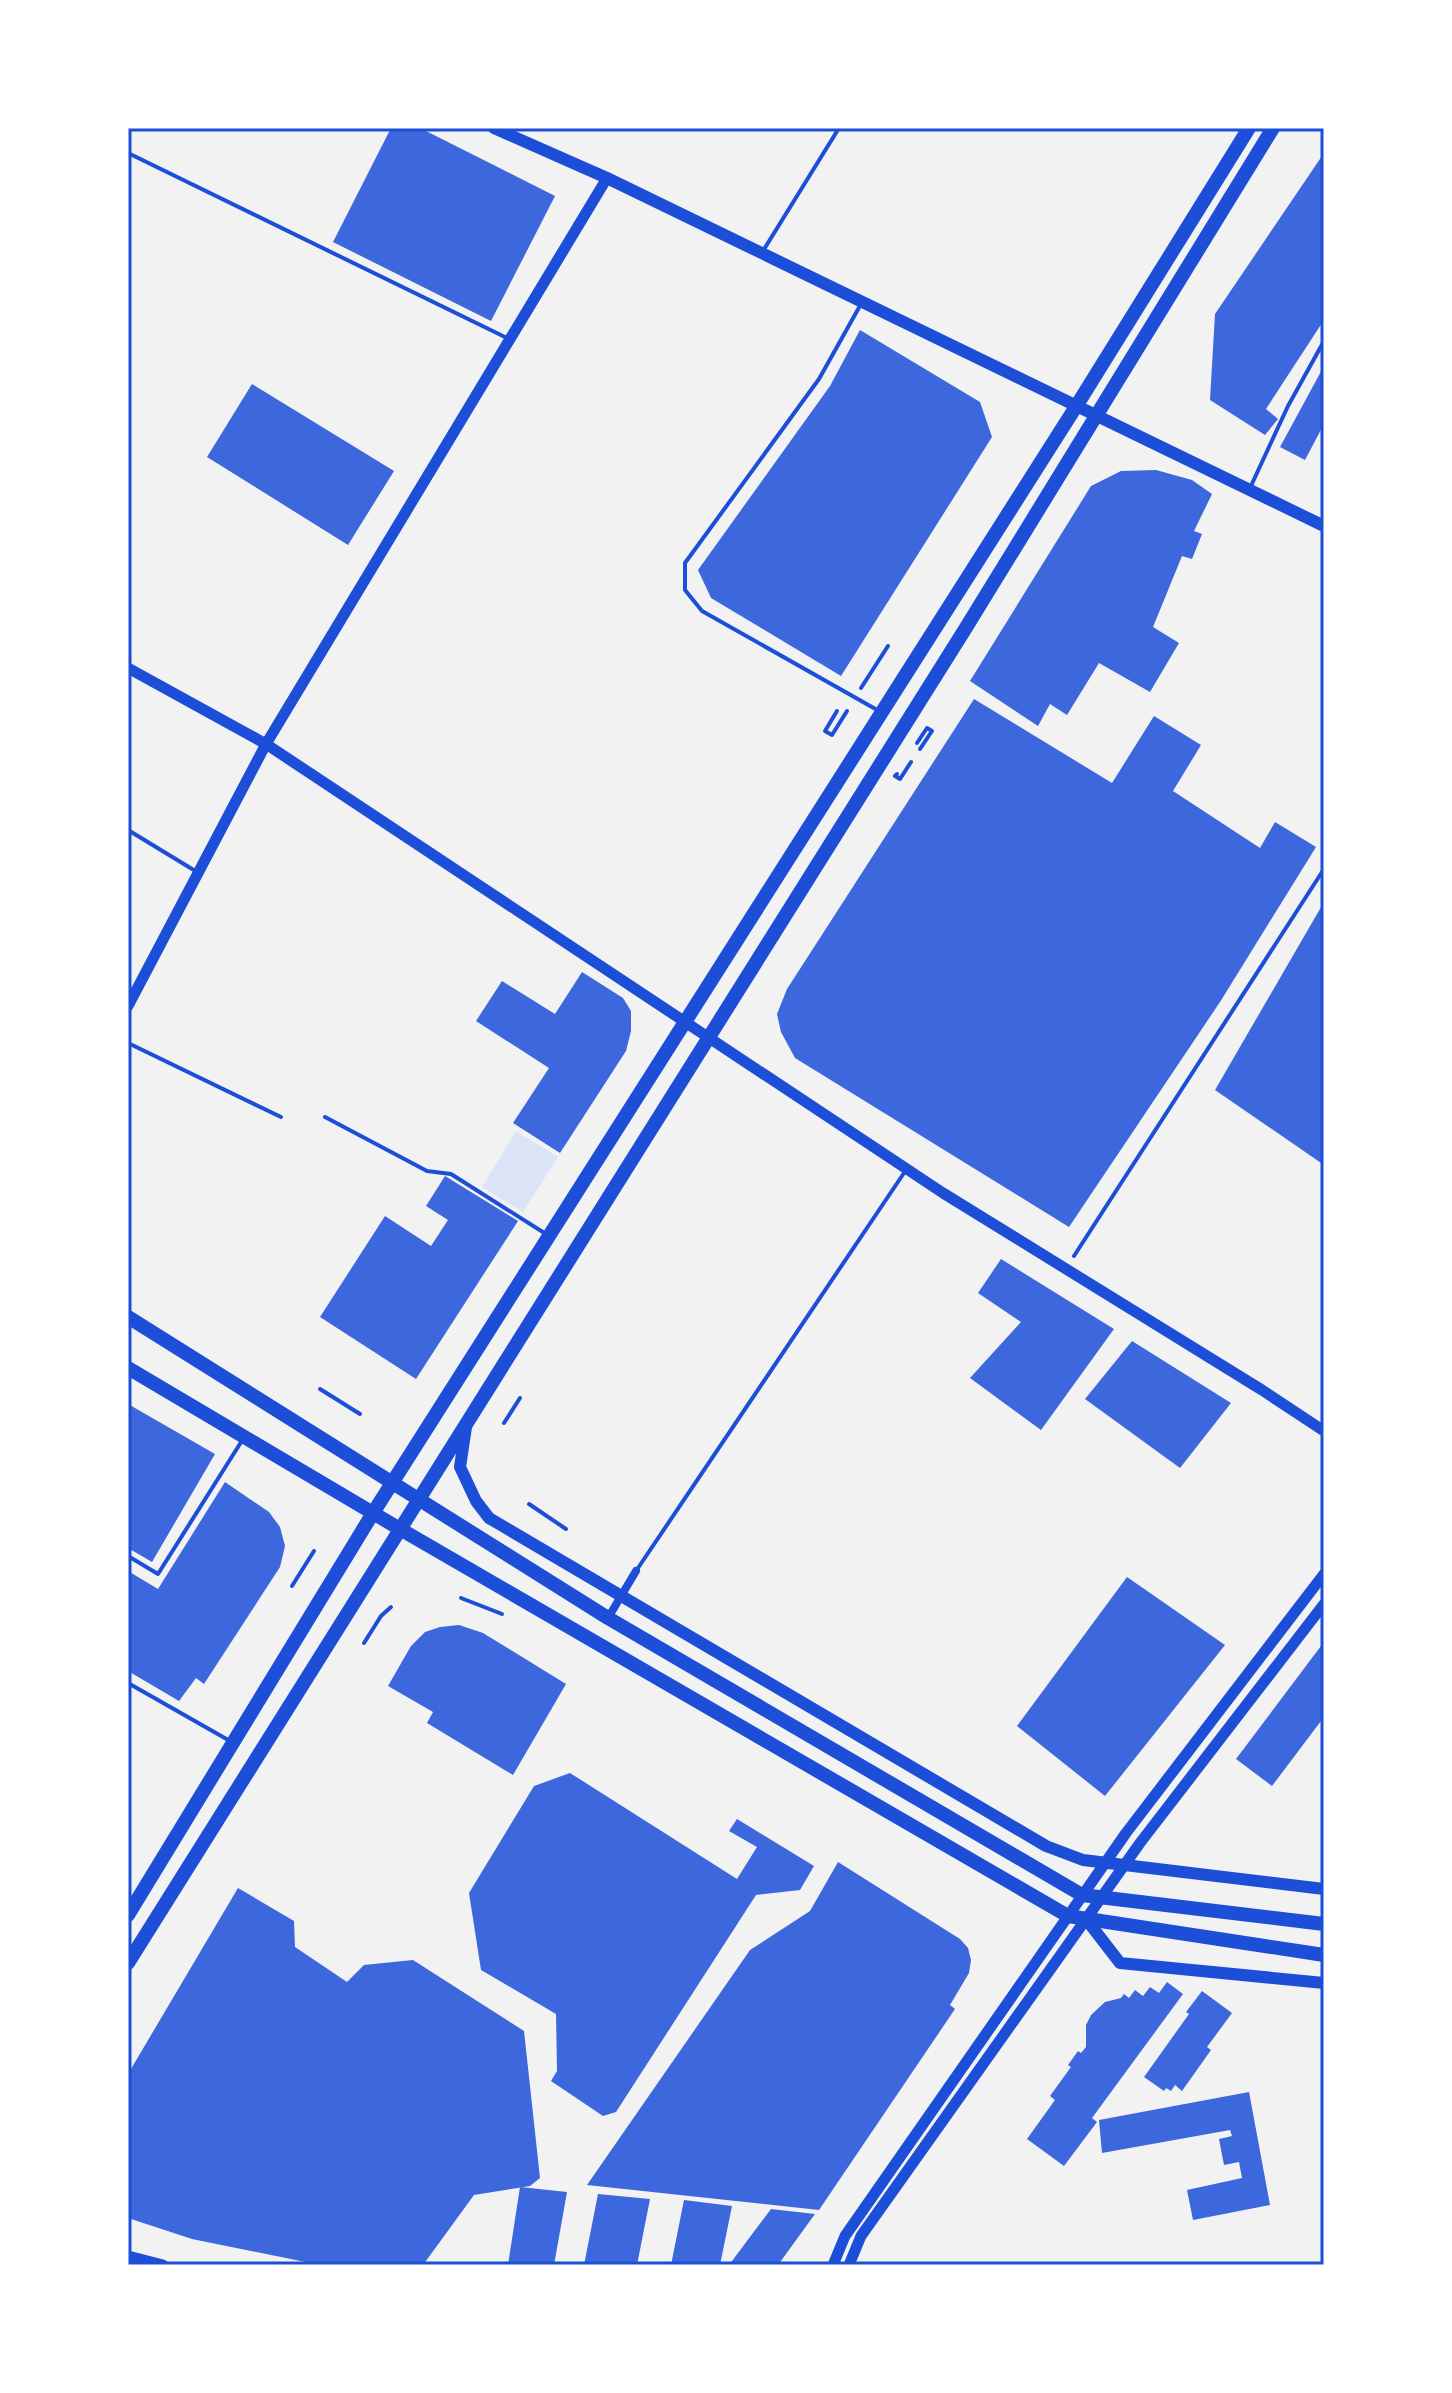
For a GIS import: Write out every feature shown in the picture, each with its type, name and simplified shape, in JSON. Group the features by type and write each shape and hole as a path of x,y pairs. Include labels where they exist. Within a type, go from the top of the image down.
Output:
{"main road":[{"path":"494,128 607,178 1324,526"},
{"path":"128,1915 373,1513 1077,405 1249,128"},
{"path":"128,1963 709,1037 1273,128"},
{"path":"128,1317 608,1618 1082,1895 1324,1924"},
{"path":"128,1368 1068,1916 1324,1955"},
{"path":"467,1423 460,1467 476,1501 489,1518 1046,1846 1083,1860 1324,1889"},
{"path":"1086,1919 1120,1963 1324,1983"}],"street":[{"path":"128,1006 266,744 607,178"},
{"path":"128,668 266,744 907,1168 1324,1431"},
{"path":"608,1618 636,1571"},
{"path":"833,2265 845,2236 1105,1862 1324,1574"},
{"path":"849,2265 861,2236 1086,1919 1324,1604"},
{"path":"128,2256 163,2265"}],"lane":[{"path":"761,253 839,128"},
{"path":"128,153 510,339"},
{"path":"862,302 819,379 685,563 685,590 702,611 881,712"},
{"path":"1249,490 1288,406 1324,341"},
{"path":"128,830 197,872"},
{"path":"128,1043 281,1117"},
{"path":"325,1117 427,1171 451,1174 548,1235"},
{"path":"636,1571 907,1168"},
{"path":"128,1556 158,1574 244,1437"},
{"path":"128,1683 233,1743"}],"path":[{"path":"861,689 888,646"},
{"path":"837,711 825,731 832,735 847,711"},
{"path":"911,762 900,779 895,776 927,728 932,731 920,749"},
{"path":"1066,1269 1324,869"},
{"path":"320,1389 360,1414"},
{"path":"504,1423 520,1398"},
{"path":"529,1504 566,1529"},
{"path":"292,1586 314,1551"},
{"path":"461,1598 502,1614"},
{"path":"364,1643 381,1616 391,1607"}],"shaded area":[{"path":"516,1131 558,1157 523,1212 482,1187"}],"building":[{"path":"391,128 420,128 555,196 491,321 333,242"},
{"path":"1324,153 1324,320 1266,409 1278,419 1265,435 1210,400 1215,314"},
{"path":"860,330 980,402 992,437 841,676 711,598 698,570 830,386"},
{"path":"1324,366 1324,424 1305,460 1280,447"},
{"path":"252,384 394,471 348,545 207,457"},
{"path":"1156,470 1192,480 1212,494 1194,531 1202,534 1192,559 1182,556 1153,627 1179,643 1150,692 1099,663 1067,715 1050,704 1038,726 970,681 1091,486 1121,471"},
{"path":"974,699 1112,783 1154,716 1201,745 1173,791 1260,848 1275,822 1316,847 1220,1002 1069,1227 795,1058 781,1032 777,1014 787,989"},
{"path":"1324,902 1324,1165 1215,1090"},
{"path":"582,972 623,998 631,1011 631,1031 626,1051 560,1153 513,1123 549,1068 476,1021 502,981 555,1014"},
{"path":"445,1176 518,1221 416,1379 320,1317 385,1216 431,1246 448,1220 426,1206"},
{"path":"1001,1259 1114,1329 1041,1430 970,1378 1021,1322 978,1293"},
{"path":"1132,1341 1231,1403 1180,1468 1085,1399"},
{"path":"128,1404 215,1454 152,1562 128,1548"},
{"path":"225,1482 269,1512 280,1527 285,1546 280,1567 204,1684 196,1678 179,1701 128,1671 128,1571 158,1589"},
{"path":"1127,1577 1225,1645 1105,1796 1017,1726"},
{"path":"459,1625 483,1633 566,1684 513,1775 427,1723 433,1712 388,1686 411,1646 425,1632"},
{"path":"1324,1642 1324,1717 1272,1786 1236,1759"},
{"path":"570,1773 737,1879 757,1847 729,1831 737,1819 814,1866 800,1890 756,1895 616,2112 603,2116 551,2081 557,2071 556,2014 481,1970 469,1893 534,1786"},
{"path":"838,1862 960,1939 968,1948 971,1960 969,1973 950,2005 955,2009 819,2210 587,2185 750,1950 810,1911"},
{"path":"238,1888 294,1921 295,1947 347,1982 364,1965 413,1960 524,2031 540,2178 530,2186 474,2195 423,2265 320,2265 192,2239 128,2218 128,2074"},
{"path":"1167,1982 1183,1994 1092,2118 1097,2122 1064,2166 1027,2139 1055,2100 1050,2096 1071,2067 1068,2065 1078,2051 1081,2053 1086,2047 1086,2025 1091,2015 1105,2002 1121,1998 1124,1994 1129,1998 1135,1990 1143,1996 1150,1987 1159,1993"},
{"path":"1202,1991 1232,2013 1207,2047 1211,2050 1182,2091 1175,2085 1171,2091 1166,2088 1164,2091 1144,2077"},
{"path":"1249,2092 1270,2205 1193,2220 1187,2190 1242,2178 1239,2162 1224,2165 1219,2139 1232,2136 1230,2130 1102,2153 1099,2120"},
{"path":"520,2187 567,2192 554,2265 508,2265"},
{"path":"598,2194 650,2199 637,2265 584,2265"},
{"path":"684,2200 732,2206 720,2265 671,2265"},
{"path":"771,2209 815,2214 778,2265 729,2265"}]}
